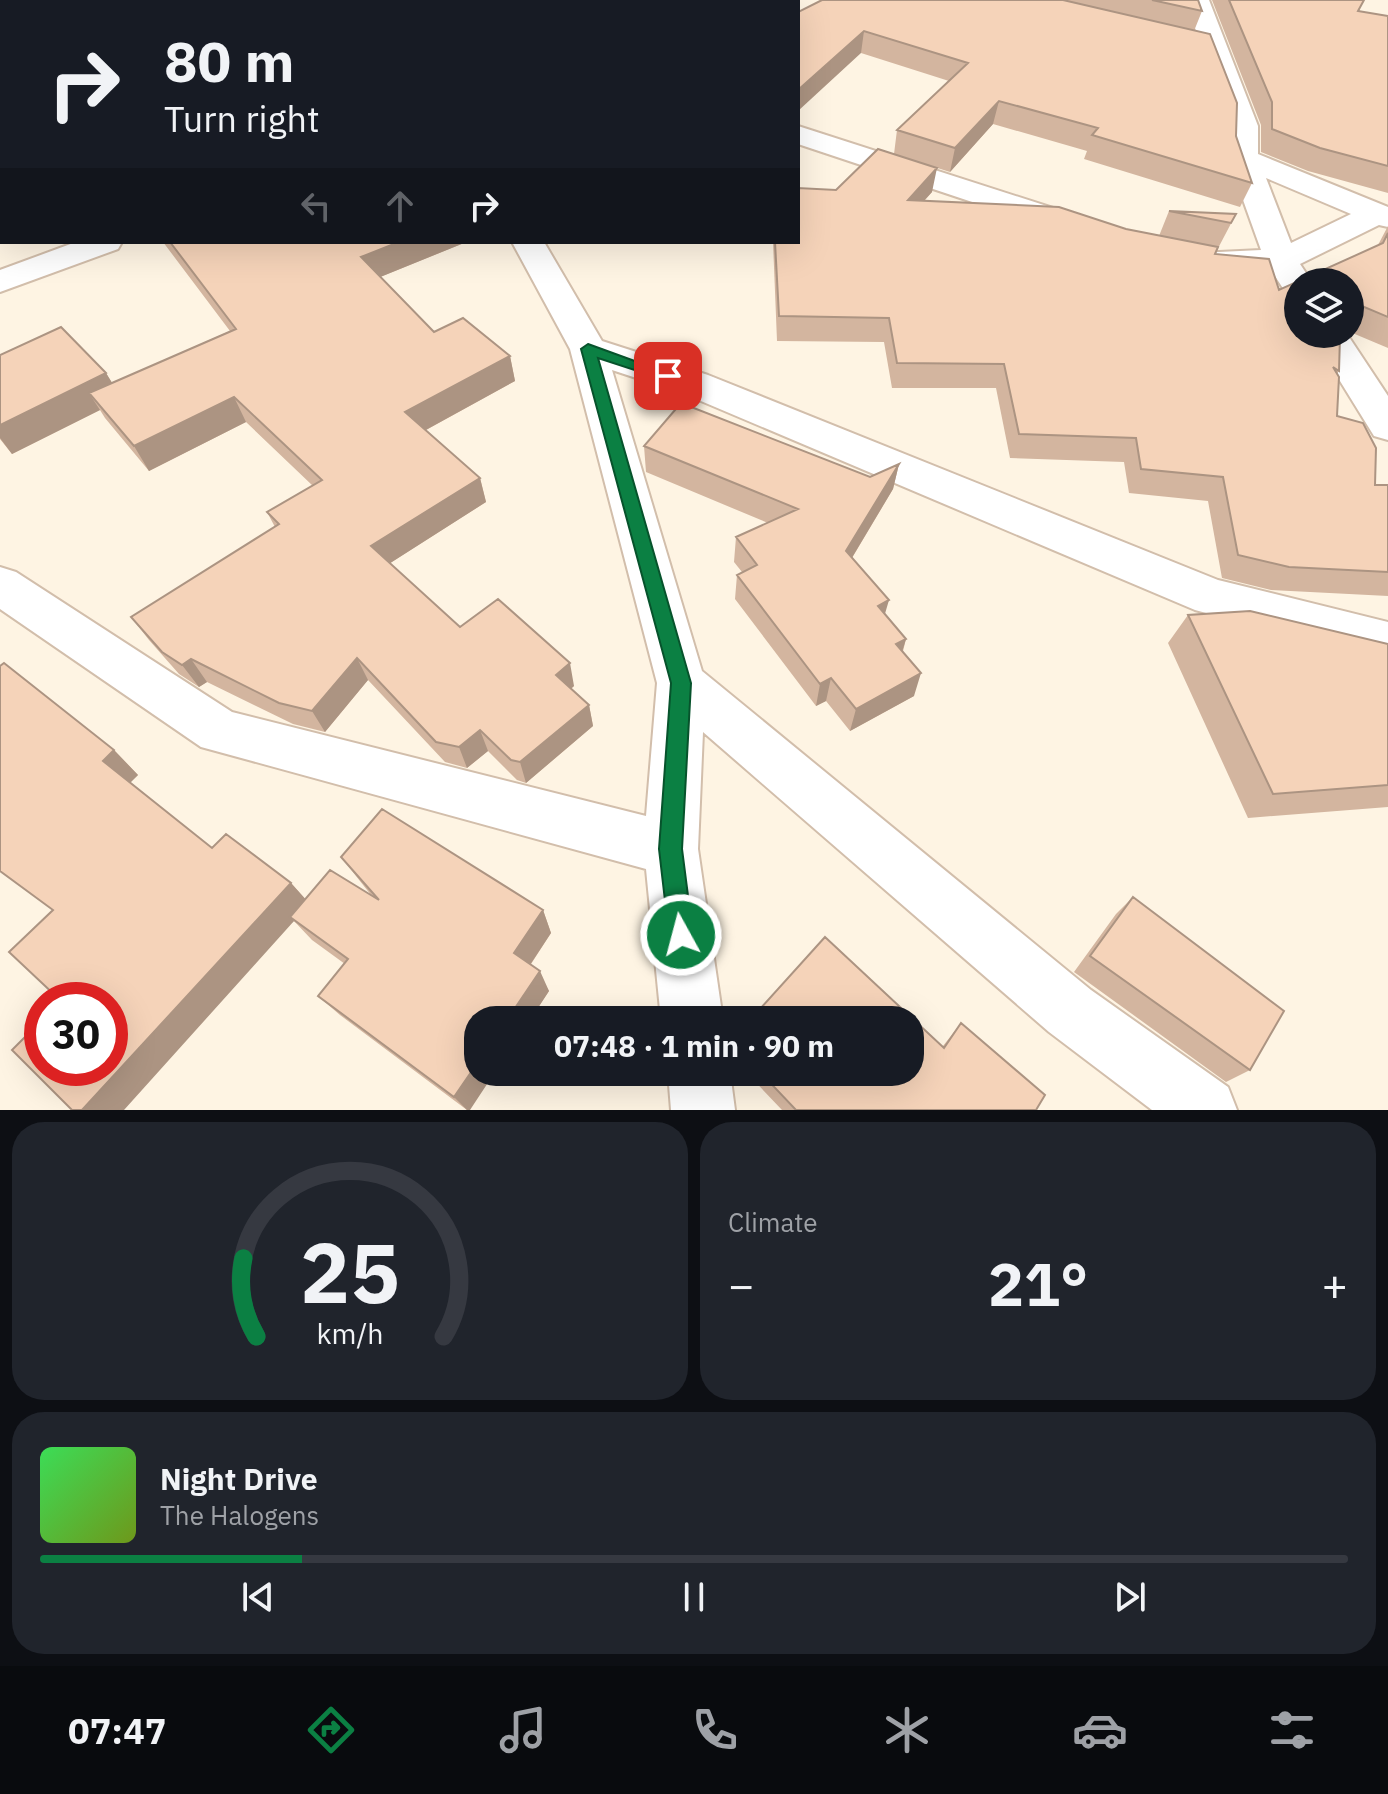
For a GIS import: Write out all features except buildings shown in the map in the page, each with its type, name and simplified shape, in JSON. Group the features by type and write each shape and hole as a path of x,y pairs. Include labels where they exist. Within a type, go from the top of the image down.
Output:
{"street":[{"path":"1197,0 1212,48 1244,126 1243,158 1288,268"},
{"path":"1183,41 1212,48"},
{"path":"800,136 1099,233"},
{"path":"1243,158 1382,216"},
{"path":"1298,268 1382,216"},
{"path":"0,282 101,244"},
{"path":"529,244 588,349 681,683 671,849 690,1006"},
{"path":"1183,254 1284,272"},
{"path":"1338,348 1388,426"},
{"path":"588,349 695,384 1211,597 1388,642"},
{"path":"0,585 219,731 671,849"},
{"path":"681,683 1070,1011 1205,1110"},
{"path":"700,1086 703,1110"}],"route":[{"path":"668,376 588,349 681,683 671,849 681,935"}]}
